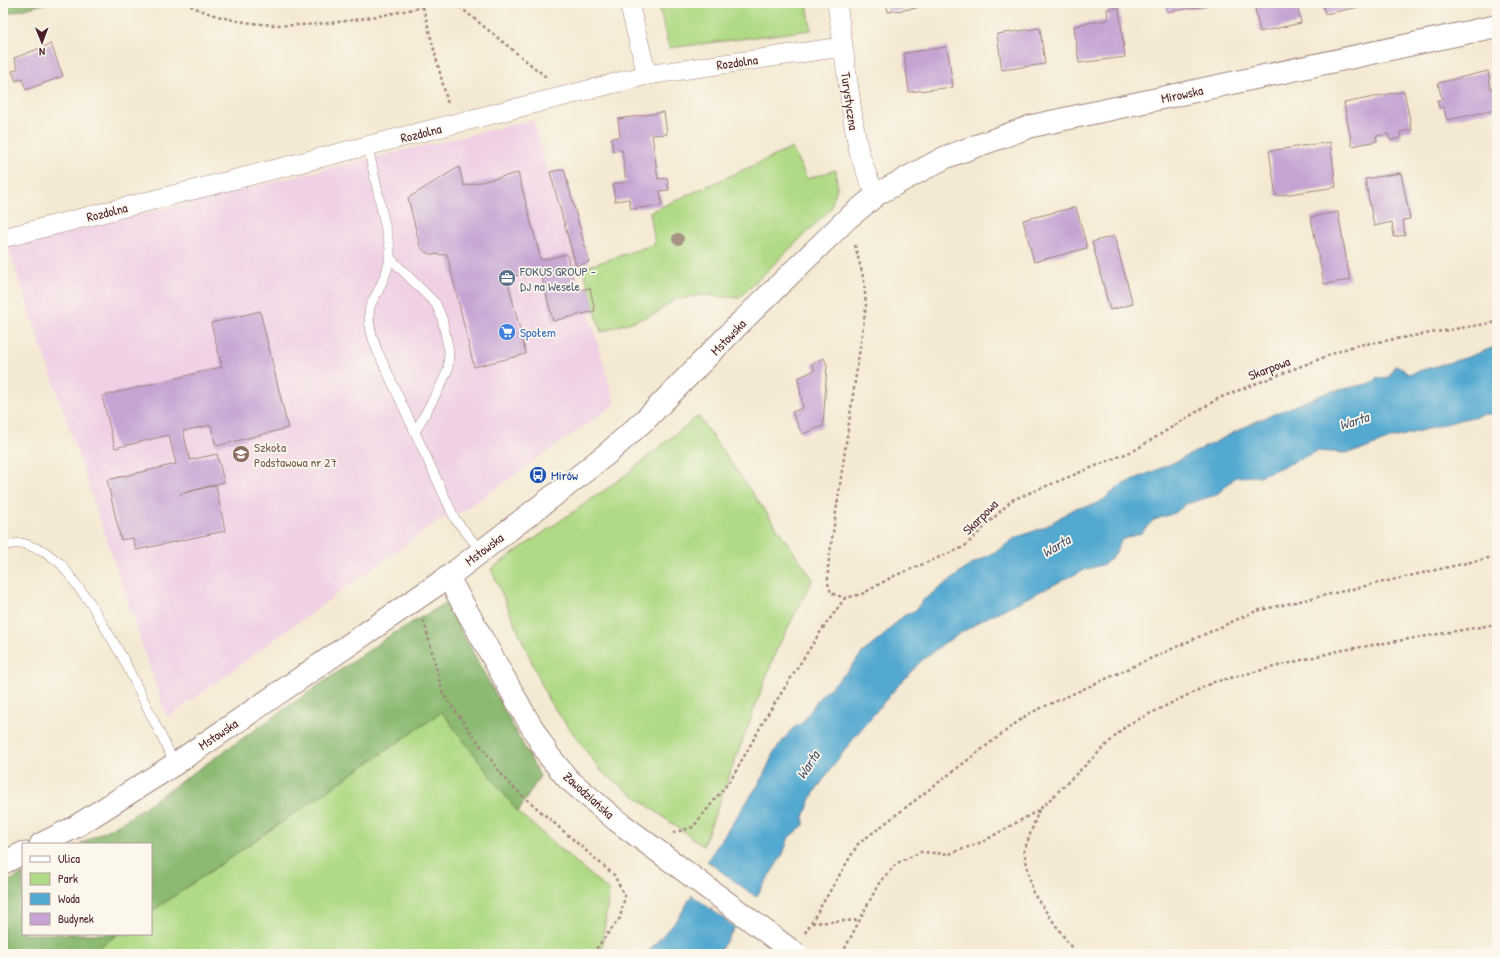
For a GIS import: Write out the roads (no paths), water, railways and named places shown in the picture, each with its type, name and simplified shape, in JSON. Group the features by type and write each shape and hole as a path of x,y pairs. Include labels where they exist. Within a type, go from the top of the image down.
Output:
{"street":[{"path":"629,3 647,75"},
{"name":"Turystyczna","path":"837,3 842,47 859,152 870,184 879,193"},
{"name":"Mirowska","path":"879,193 946,157 1032,126 1497,26"},
{"name":"Rozdolna","path":"3,238 368,147 647,75 842,47"},
{"name":"Mstowska","path":"43,843 75,827 175,764 448,577 566,487 608,453 636,427 848,218 879,193"},
{"name":"Zawodziańska","path":"448,577 549,756 568,779 616,820 796,954"},
{"path":"3,863 22,854"}],"lane":[{"path":"368,147 390,248 390,258 384,278 370,306 369,318 372,335 377,350 455,519 481,551"},
{"path":"390,258 436,304 442,318 450,351 448,369 441,385 415,432"},
{"path":"3,545 22,543 44,551 65,570 91,604 123,658 175,764"}],"water":[{"name":"Warta","path":"1497,346 1497,415 1486,414 1460,420 1390,439 1362,450 1345,453 1317,451 1259,476 1236,477 1216,495 1186,504 1175,513 1154,520 1141,533 1121,540 1115,554 1105,564 1084,570 984,619 943,644 921,661 889,696 835,763 812,796 804,817 804,825 789,837 783,854 756,897 707,861 762,779 774,752 792,729 802,723 819,698 850,669 862,653 881,638 896,622 905,615 916,610 922,601 972,564 1000,549 1015,538 1045,527 1078,507 1090,506 1103,500 1121,485 1175,462 1259,420 1329,392 1367,384 1376,380 1377,377 1389,377 1395,365 1400,367 1408,374 1465,358"},
{"path":"692,895 735,927 718,954 646,954 679,917"}],"place":[{"name":"FOKUS GROUP - DJ na Wesele","path":"507,278"},
{"name":"Społem","path":"507,332"},
{"name":"Szkoła Podstawowa nr 27","path":"241,454"},
{"name":"Mirów","path":"538,475"}]}
